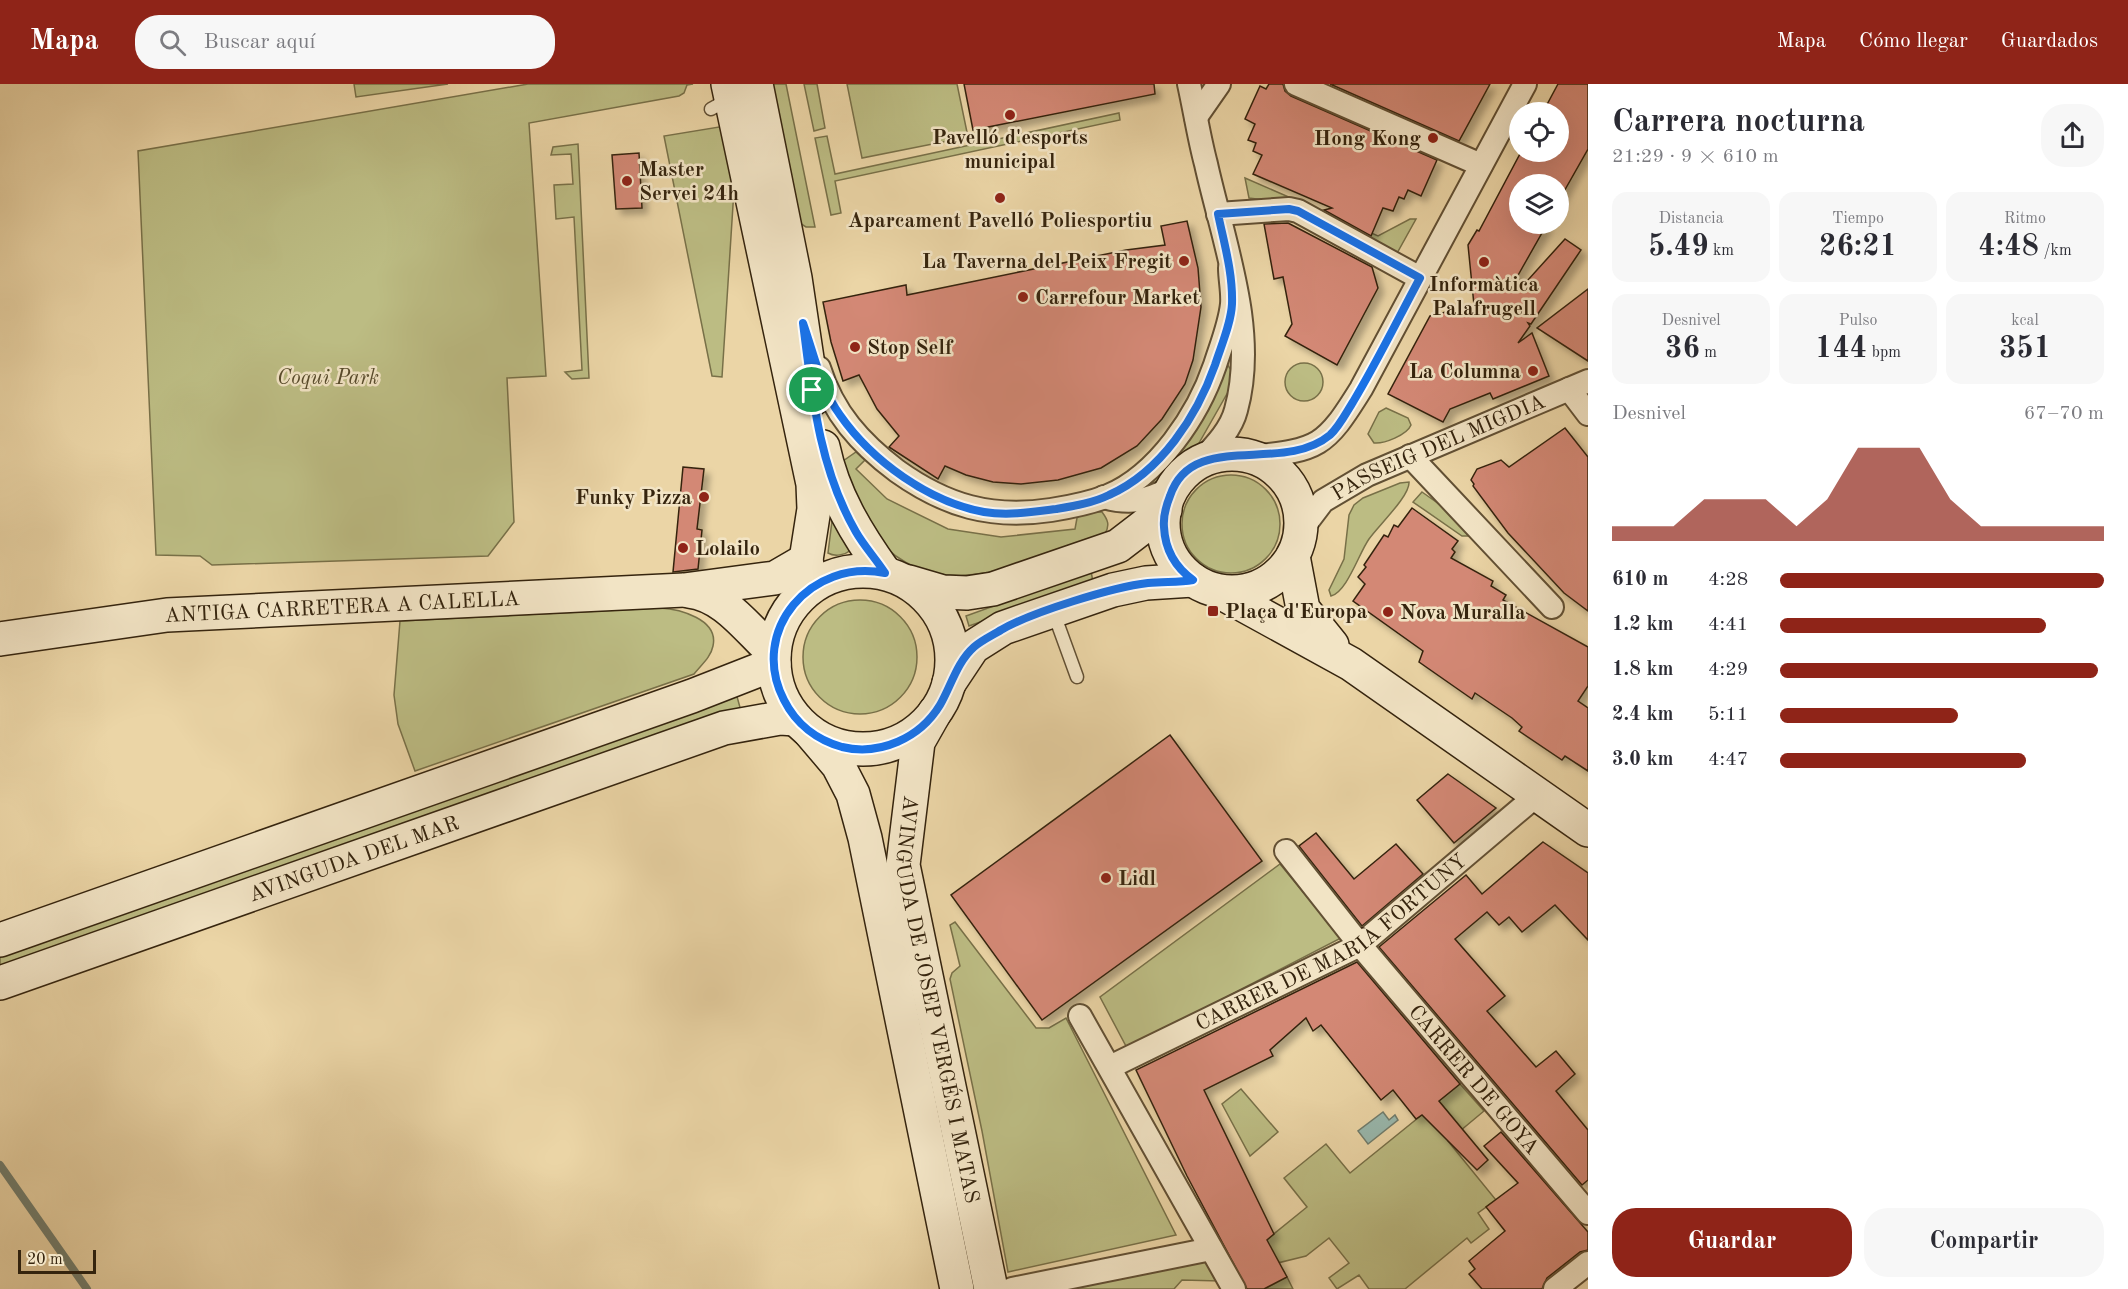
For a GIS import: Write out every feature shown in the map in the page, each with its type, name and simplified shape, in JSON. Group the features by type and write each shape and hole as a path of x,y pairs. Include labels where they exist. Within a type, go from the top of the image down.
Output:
{"street":[{"path":"727,84 813,484 814,509 808,579 783,621 774,659 781,693 803,726 838,745 874,748 908,737 935,712 949,682 974,647 1003,628 1113,590 1146,583 1206,586 1242,592 1262,586 1280,573 1297,543"},
{"path":"756,84 803,323 814,401 834,484 857,534 895,577 927,596 944,620 952,651 949,682"},
{"path":"808,579 828,578 846,572 866,570 943,592 967,593 993,589 1118,546 1169,499 1186,472 1200,462 1222,438 1236,411 1240,389 1242,314 1190,84"},
{"path":"1196,117 1219,84"},
{"path":"1296,84 1481,165"},
{"path":"1200,462 1225,455 1251,457 1309,448 1331,435 1361,389 1525,84"},
{"path":"1218,214 1289,209 1298,211 1420,278"},
{"path":"803,323 828,396 862,443 920,487 984,512 1024,514 1076,506 1104,497 1143,473 1181,432 1204,397 1223,342 1232,304 1230,268"},
{"path":"1579,385 1588,414"},
{"name":"PASSEIG DEL MIGDIA","path":"1297,543 1323,501 1367,475 1579,385"},
{"path":"1410,456 1552,607"},
{"path":"1251,457 1272,467 1289,484 1299,506 1297,543 1303,609 1321,633 1351,664"},
{"path":"1104,497 1131,502 1169,499"},
{"path":"1169,499 1165,539 1172,558 1184,574 1351,664 1588,830"},
{"name":"ANTIGA CARRETERA A CALELLA","path":"0,639 166,615 684,590 775,578 808,579"},
{"name":"ANTIGA CARRETERA A CALELLA","path":"684,590 704,592 720,602 774,659"},
{"name":"AVINGUDA DEL MAR","path":"0,940 692,696 774,659"},
{"name":"AVINGUDA DE JOSEP VERGÉS I MATAS","path":"935,712 918,742 903,865 992,1289"},
{"name":"AVINGUDA DEL MAR","path":"0,983 707,733 780,718 803,726"},
{"name":"AVINGUDA DE JOSEP VERGÉS I MATAS","path":"803,726 838,765 853,794 865,838 957,1289"},
{"name":"CARRER DE MARIÀ FORTUNY","path":"1110,1067 1360,945 1537,795"},
{"name":"CARRER DE GOYA","path":"1286,850 1360,945 1588,1214"},
{"path":"1080,1016 1234,1289"},
{"path":"1012,1289 1211,1249"},
{"path":"1555,1289 1588,1263"}],"lane":[{"path":"1052,610 1077,676"}],"green space":[{"path":"354,84 448,84 356,97"},
{"name":"Coqui Park","path":"528,84 693,84 687,85 684,93 679,96 529,123 546,376 507,378 514,522 488,556 212,565 200,556 156,555 138,151"},
{"path":"768,84 786,84 815,227 806,227 798,222"},
{"path":"804,84 817,84 825,128 814,131"},
{"path":"847,84 957,84 968,137 862,158"},
{"path":"1119,113 1120,120 835,181 841,213 831,215 815,138 827,136 835,174"},
{"path":"725,126 735,174 722,377 712,376 664,136"},
{"path":"578,144 589,378 572,379 565,372 582,370 574,217 556,219 554,185 573,184 571,154 551,155 553,147"},
{"path":"1245,178 1378,236 1410,219 1416,219 1396,255 1295,204 1249,198"},
{"path":"1304,363 1318,368 1323,382 1318,396 1304,401 1290,396 1285,382 1290,368"},
{"path":"1227,364 1233,373 1232,385 1199,443 1176,460 1149,489 1133,487 1196,430 1209,409"},
{"path":"1386,408 1408,418 1411,425 1409,429 1395,438 1374,443 1368,434 1379,412"},
{"path":"856,452 865,460 856,469 887,499 948,529 1001,537 1075,529 1077,518 1085,511 1102,512 1108,525 1105,534 1011,567 979,574 949,575 919,569 892,553 863,519 843,461"},
{"name":"Plaça d'Europa","path":"1231,475 1250,479 1266,489 1276,505 1280,524 1276,543 1266,559 1250,569 1231,573 1212,569 1196,559 1186,543 1182,524 1186,505 1196,489 1212,479"},
{"path":"1409,482 1399,503 1365,545 1347,580 1337,593 1331,596 1329,590 1344,559 1349,515 1354,505 1363,498 1400,483"},
{"path":"1422,492 1449,511 1471,533 1470,536 1462,536 1413,502"},
{"path":"832,521 836,523 851,550 846,553 837,555 828,553"},
{"path":"1091,571 1093,582 969,626 966,616"},
{"path":"860,600 882,604 901,616 913,635 917,657 913,679 901,698 882,710 860,714 838,710 819,698 807,679 803,657 807,635 819,616 838,604"},
{"path":"660,608 687,613 704,622 710,629 713,637 712,650 694,674 415,771 398,724 394,695 400,621"},
{"path":"736,693 741,711 0,967 0,951"},
{"path":"1280,864 1341,938 1127,1048 1100,997"},
{"path":"955,922 1036,1028 1049,1028 1066,1018 1176,1235 1008,1272 982,1131 950,979 952,973 960,966 950,925"},
{"path":"1460,1084 1484,1111 1448,1141 1496,1200 1478,1213 1489,1229 1471,1243 1467,1238 1405,1289 1369,1289 1359,1275 1337,1289 1329,1278 1349,1263 1329,1238 1306,1256 1237,1273 1233,1267 1307,1207 1284,1178 1326,1144 1350,1173"},
{"path":"1241,1089 1278,1132 1250,1156 1222,1104"},
{"path":"1205,1260 1220,1281 1182,1280 1174,1289 1071,1289"},
{"path":"1287,1277 1293,1289 1264,1289"}],"water":[{"path":"1383,1112 1389,1120 1395,1115 1398,1120 1368,1144 1358,1131"}],"building":[{"name":"Pavelló d'esports municipal","path":"964,84 1154,84 1155,94 973,130"},
{"path":"1269,84 1283,84 1285,91 1291,96 1437,160 1421,196 1408,190 1404,199 1399,197 1393,211 1383,208 1371,236 1324,210 1332,208 1253,174 1262,155 1253,151 1256,143 1248,140 1255,124 1245,119 1260,86 1266,89"},
{"path":"1330,84 1490,84 1459,141"},
{"path":"1558,84 1588,84 1588,149 1569,183 1569,174 1509,174 1516,162 1569,162 1569,102 1548,102"},
{"name":"Master Servei 24h","path":"639,153 642,208 616,209 612,155"},
{"path":"1509,175 1509,234 1541,234 1512,286 1518,291 1565,239 1581,250 1531,324 1528,323 1530,326 1518,343 1532,333 1549,376 1493,399 1490,393 1450,409 1443,422 1388,394 1430,316 1474,305 1468,245 1477,230 1479,231"},
{"path":"1187,221 1198,268 1201,307 1193,360 1185,384 1162,419 1137,446 1101,468 1058,480 1021,484 993,482 966,475 945,466 938,479 889,447 899,436 877,409 859,375 843,381 831,342 823,302 906,285 907,295 1126,250 1165,245 1161,226"},
{"path":"1288,223 1372,267 1378,288 1337,365 1285,336 1292,324 1283,277 1274,279 1264,224"},
{"path":"1588,289 1588,361 1537,328"},
{"path":"1565,428 1588,457 1588,611 1564,593 1508,533 1471,480 1477,469 1501,460 1509,467"},
{"path":"683,467 704,469 697,529 702,530 698,569 673,572"},
{"path":"1412,508 1458,541 1452,549 1455,552 1451,558 1493,581 1491,586 1506,595 1503,600 1588,647 1588,686 1578,701 1588,708 1588,771 1565,756 1562,760 1519,731 1522,727 1512,718 1475,693 1472,699 1419,662 1423,651 1353,601 1365,584 1358,577 1366,567 1364,565 1384,535 1388,537 1394,525 1398,527"},
{"name":"Lidl","path":"1170,735 1262,861 1042,1020 951,895"},
{"path":"1448,774 1496,808 1454,843 1417,800"},
{"path":"1316,833 1354,879 1396,844 1423,874 1362,926 1299,846"},
{"path":"1543,842 1588,873 1588,940 1555,905 1522,932 1509,917 1499,925 1487,912 1455,939 1505,996 1487,1011 1536,1067 1556,1051 1575,1074 1556,1091 1588,1130 1588,1180 1582,1185 1379,947 1466,875 1482,894"},
{"path":"1357,962 1460,1084 1439,1101 1488,1160 1477,1170 1422,1115 1416,1119 1393,1090 1381,1100 1321,1025 1313,1031 1306,1018 1270,1050 1273,1056 1204,1090 1274,1234 1267,1240 1287,1277 1264,1289 1247,1289 1187,1176 1136,1070"},
{"path":"1501,1132 1588,1232 1588,1250 1580,1252 1547,1278 1542,1289 1482,1289 1469,1274 1475,1269 1469,1261 1505,1231 1486,1207 1518,1183 1484,1146"}],"waterway":[{"path":"0,1165 87,1289"}],"place":[{"name":"Pavelló d'esports municipal","path":"1010,115"},
{"name":"Hong Kong","path":"1433,138"},
{"name":"Master Servei 24h","path":"627,181"},
{"name":"Aparcament Pavelló Poliesportiu","path":"1000,198"},
{"name":"La Taverna del Peix Fregit","path":"1184,261"},
{"name":"Informàtica Palafrugell","path":"1484,262"},
{"name":"Carrefour Market","path":"1023,297"},
{"name":"Stop Self","path":"855,347"},
{"name":"La Columna","path":"1533,371"},
{"name":"Funky Pizza","path":"704,497"},
{"name":"Lolailo","path":"683,548"},
{"name":"Plaça d'Europa","path":"1213,611"},
{"name":"Nova Muralla","path":"1388,612"},
{"name":"Lidl","path":"1106,878"}],"route":[{"path":"1289,209 1298,211 1420,278 1361,389 1331,435 1309,448 1284,453 1251,457 1234,454 1216,456 1200,462 1186,472 1172,488 1163,519 1165,539 1172,558 1184,574 1193,580 1175,583 1146,583 1113,590 1003,628 974,647 949,682 940,705 927,722 908,737 886,746 849,748 826,741 810,732 789,710 775,676 774,653 783,621 802,595 819,582 837,574 856,571 885,573 857,534 834,484 825,456 812,390 803,323 828,396 840,415 862,443 920,487 984,512 1024,514 1076,506 1110,495 1143,473 1181,432 1204,397 1223,342 1232,304 1230,268 1218,214 1289,209"}]}
